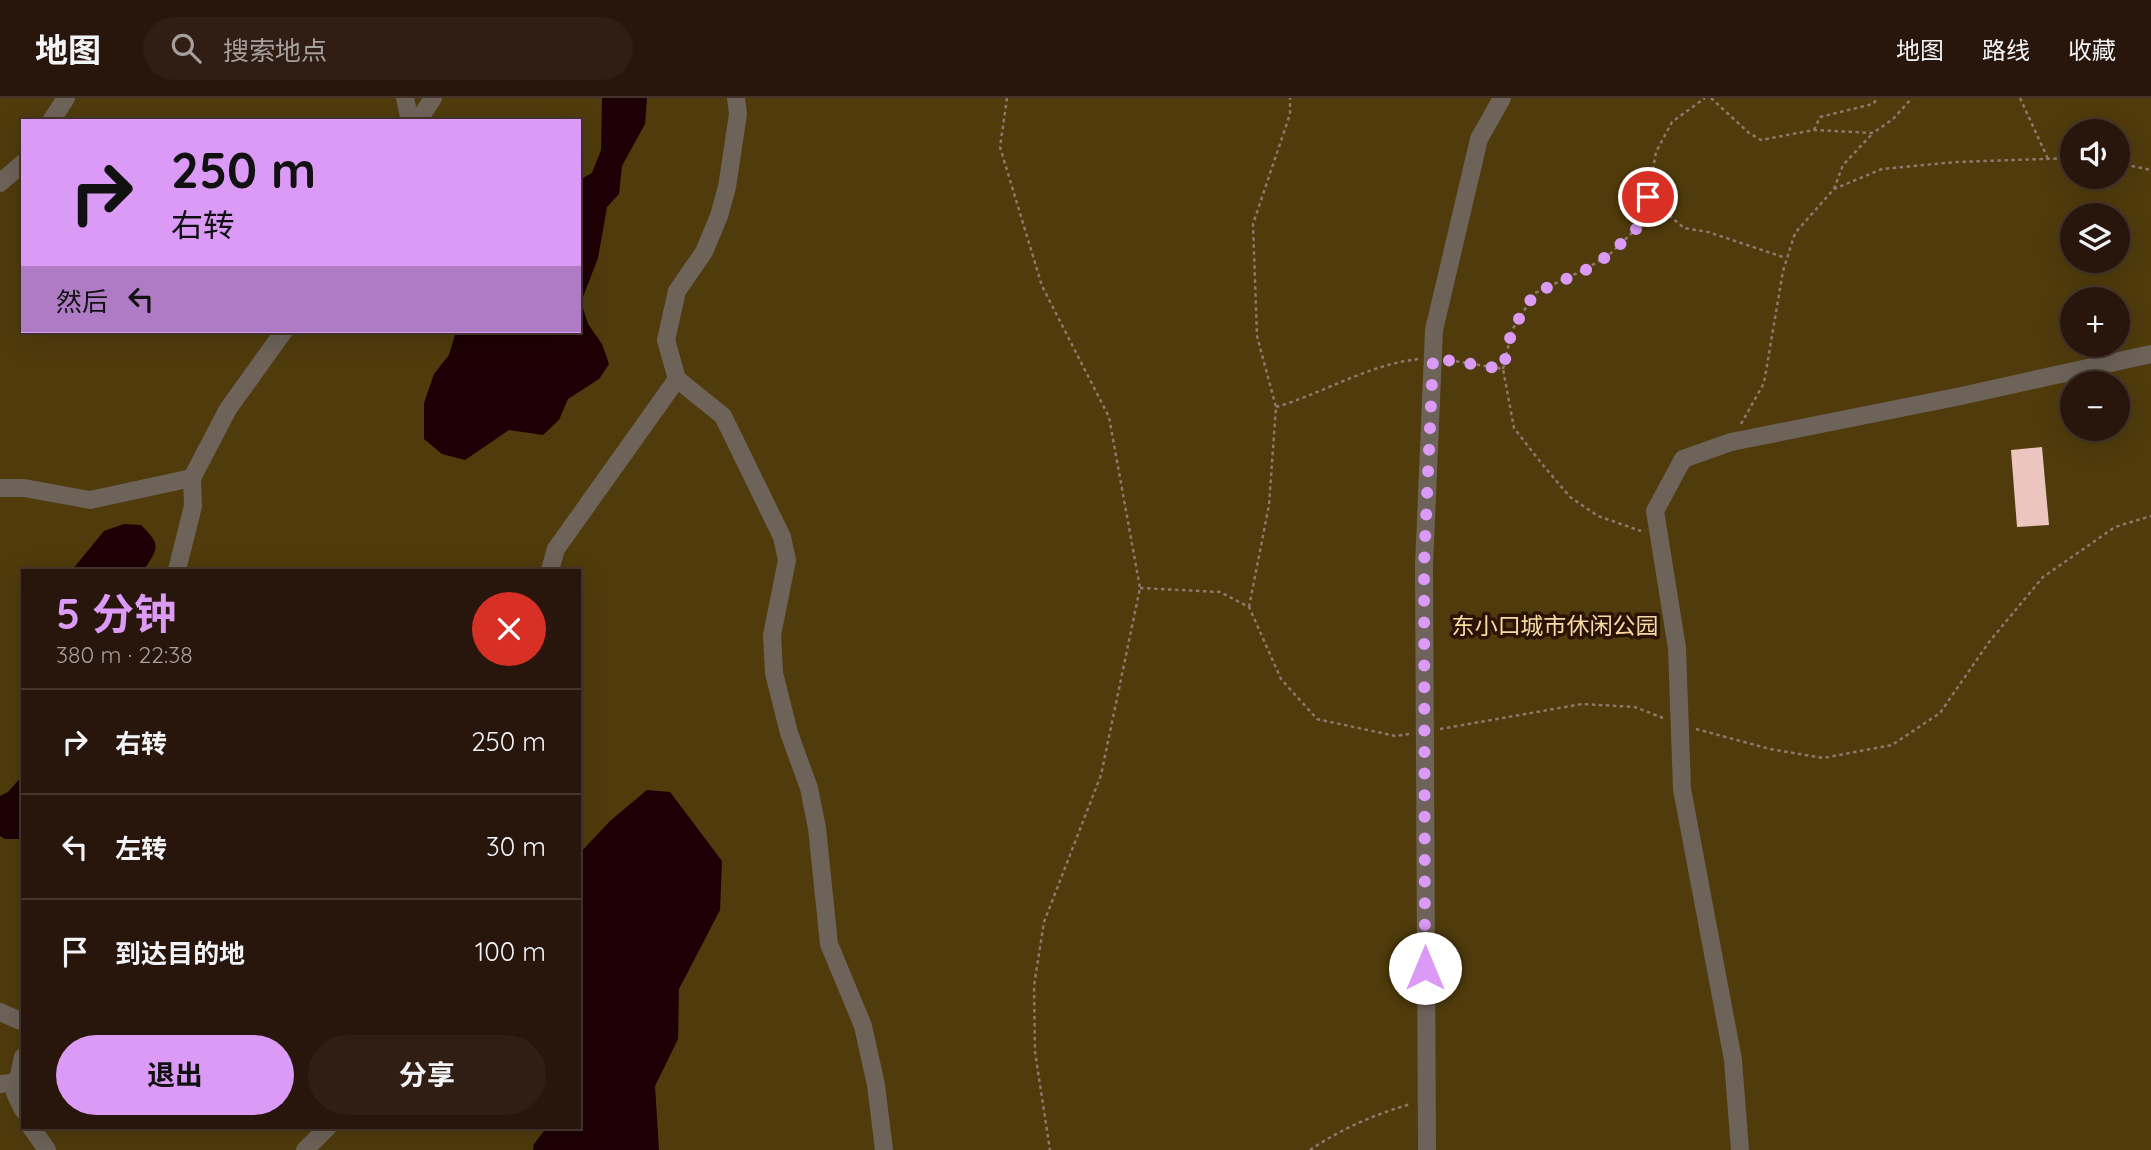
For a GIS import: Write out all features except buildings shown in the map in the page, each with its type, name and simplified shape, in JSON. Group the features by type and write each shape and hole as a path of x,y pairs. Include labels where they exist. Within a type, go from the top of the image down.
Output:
{"street":[{"path":"52,119 66,98"},
{"path":"405,98 410,119"},
{"path":"419,119 433,98"},
{"path":"736,98 738,114 722,207 704,252 677,290 666,340 677,379 723,416 782,537 787,560 772,635 774,673 789,733 809,789 817,828 829,944 863,1026 876,1085 884,1150"},
{"path":"1426,1150 1424,566 1434,330 1479,139 1502,98"},
{"path":"0,183 21,165"},
{"path":"177,569 193,506 192,478 228,409 283,333"},
{"path":"1740,1150 1733,1060 1682,789 1677,648 1655,511 1683,459 1731,442 1961,396 2151,354"},
{"path":"550,569 556,549 677,379"},
{"path":"0,488 24,488 90,500 192,478"},
{"path":"0,1012 21,1021"},
{"path":"21,1061 9,1083 21,1106"},
{"path":"32,1129 47,1150"},
{"path":"305,1150 326,1129"}],"path":[{"path":"1007,98 1000,147 1042,286 1109,417 1140,588 1101,775 1045,922 1034,986 1035,1052 1050,1150"},
{"path":"1290,98 1290,114 1253,223 1257,336 1276,407 1269,505 1250,607 1281,680 1317,719 1395,736 1582,704 1634,707 1679,724 1770,749 1823,758 1892,745 1940,713 1989,642 2043,577 2115,527 2151,516"},
{"path":"1660,537 1598,516 1570,496 1514,428 1503,369 1512,330 1535,293 1584,271 1609,255 1636,229 1648,197 1656,152 1672,122 1705,98"},
{"path":"1711,98 1749,133 1761,140 1814,130 1874,133"},
{"path":"1814,130 1820,117 1873,104 1878,98"},
{"path":"1731,442 1764,383 1787,258 1795,233 1834,189 1843,165 1912,98"},
{"path":"2020,98 2048,159"},
{"path":"1834,189 1882,169 1956,162 2060,158"},
{"path":"2130,166 2151,170"},
{"path":"1648,197 1684,228 1708,232 1787,258"},
{"path":"1276,407 1309,397 1359,373 1407,360 1433,358 1503,369"},
{"path":"1140,588 1220,592 1250,607"},
{"path":"1310,1150 1327,1138 1382,1112 1426,1099"}],"green space":[{"name":"东小口城市休闲公园","path":"0,98 2151,98 2151,1150 0,1150"}],"shaded area":[{"path":"602,98 647,98 645,124 622,166 619,194 607,207 598,258 581,302 581,179 592,173 601,150"},
{"path":"581,302 588,324 602,344 609,364 599,379 568,399 559,420 543,435 509,430 465,460 442,454 424,439 424,403 434,374 449,355 455,333 581,333"},
{"path":"124,524 141,525 156,546 145,569 73,569 104,531"},
{"path":"21,777 21,839 5,839 0,836 0,796 8,792"},
{"path":"647,790 670,792 722,861 720,910 679,989 678,1039 655,1086 659,1150 533,1150 534,1144 545,1129 581,1129 581,852 610,821"}],"route":[{"path":"1425,968 1424,566 1433,358 1503,369 1512,330 1535,293 1584,271 1609,255 1636,229 1648,197"}]}
